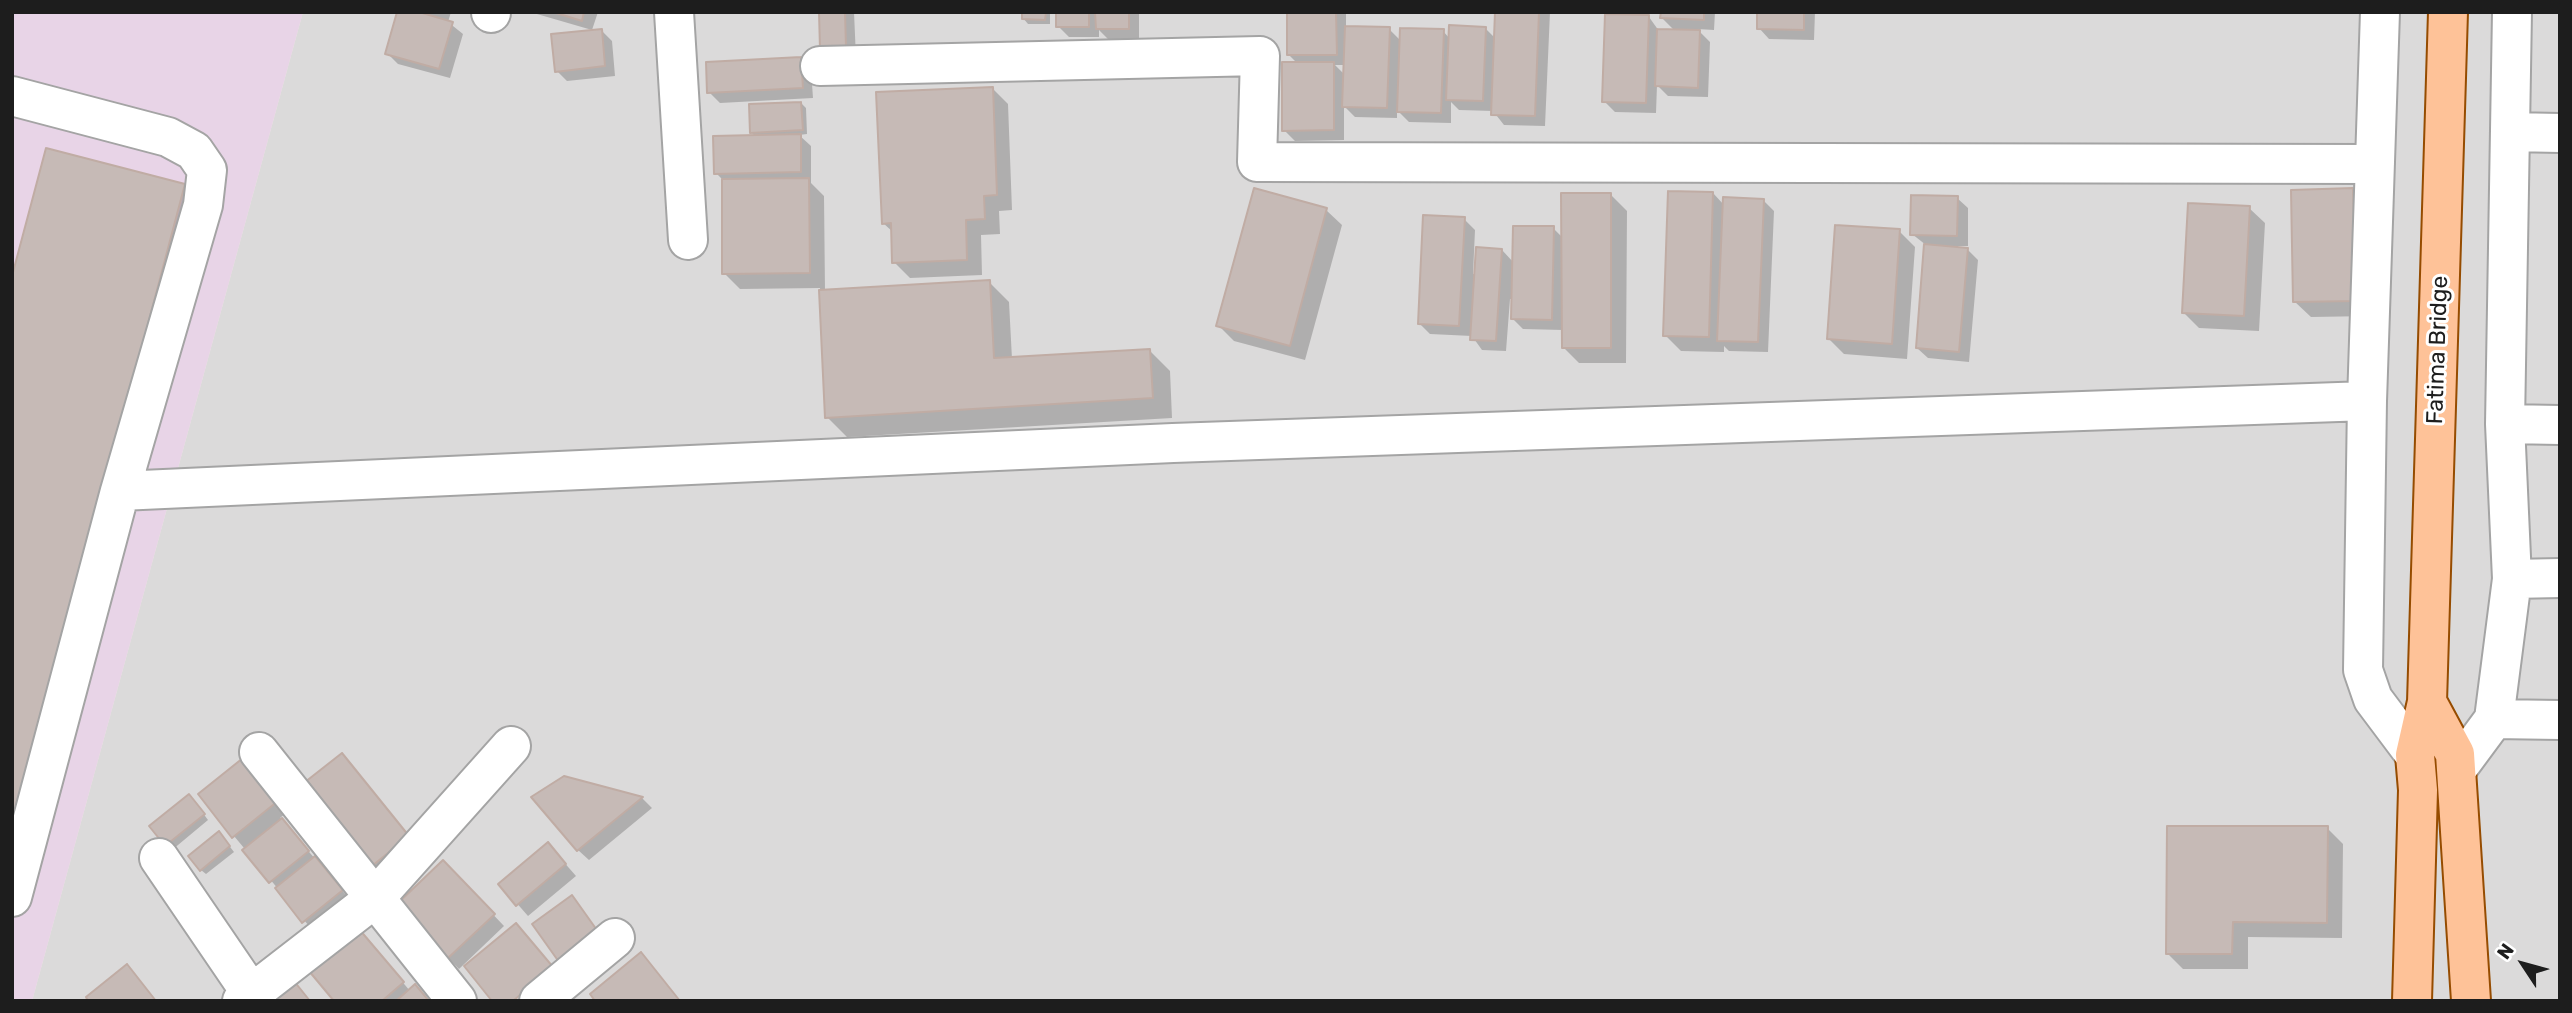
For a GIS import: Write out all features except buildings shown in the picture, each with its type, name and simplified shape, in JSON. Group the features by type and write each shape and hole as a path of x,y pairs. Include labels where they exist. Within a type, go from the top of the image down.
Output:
{"main road":[{"name":"Fatima Bridge","path":"2412,1001 2418,790 2416,755 2428,695 2448,12"},
{"path":"2428,695 2455,754 2471,1001"}],"street":[{"path":"674,12 688,240"},
{"path":"2380,12 2367,401 2363,670 2373,699 2416,755"},
{"path":"2457,769 2494,719 2512,579 2505,424 2512,12"},
{"path":"820,66 1260,57 1257,162 2375,164"},
{"path":"12,96 168,137 194,151 207,170 204,205 120,491 12,897"},
{"path":"2510,132 2560,133"},
{"path":"120,491 1173,443 2367,401"},
{"path":"2505,424 2560,425"},
{"path":"2512,579 2560,578"},
{"path":"2494,719 2560,720"},
{"path":"159,858 246,997 375,898 511,746"},
{"path":"259,752 457,1001"},
{"path":"539,1001 615,938"}],"shaded area":[{"path":"12,12 303,12 32,1001 12,1001"},
{"path":"303,12 2560,12 2560,1001 32,1001"}]}
